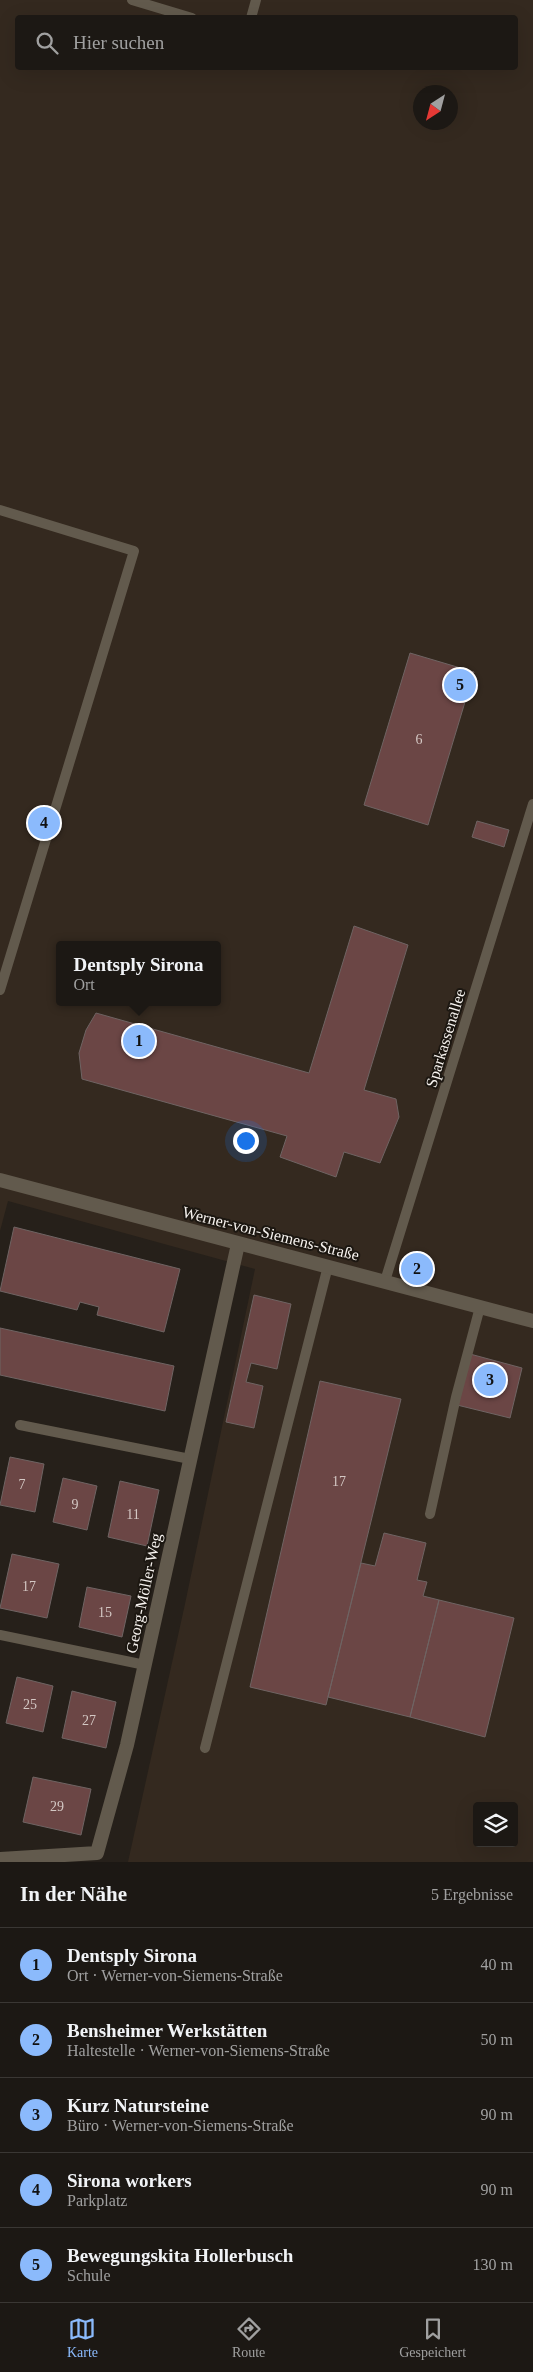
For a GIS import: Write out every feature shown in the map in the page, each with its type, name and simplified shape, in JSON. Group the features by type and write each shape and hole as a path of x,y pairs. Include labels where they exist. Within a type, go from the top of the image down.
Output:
{"street":[{"name":"Werner-von-Siemens-Straße","path":"0,1180 533,1321"},
{"name":"Georg-Möller-Weg","path":"0,1859 97,1853 127,1745 238,1244"}],"lane":[{"path":"132,0 182,15"},
{"path":"252,15 256,0"},
{"path":"0,510 134,551 0,990"},
{"name":"Sparkassenallee","path":"385,1281 533,804"},
{"path":"206,1748 328,1266"},
{"path":"430,1514 456,1397 480,1307"},
{"path":"20,1425 190,1459"},
{"path":"0,1635 145,1665"}],"shaded area":[{"path":"0,0 533,0 533,1862 128,1862 185,1604 255,1269 8,1201 0,1231"}],"building":[{"path":"410,653 474,672 428,825 364,805"},
{"path":"477,821 509,830 504,847 472,837"},
{"path":"354,926 408,945 364,1090 396,1099 399,1117 380,1163 344,1152 336,1177 280,1157 287,1136 82,1079 79,1053 86,1030 96,1013 309,1073"},
{"path":"14,1227 180,1269 164,1332 97,1315 99,1307 80,1302 77,1310 0,1291"},
{"path":"254,1295 291,1304 277,1369 251,1363 246,1382 263,1386 254,1428 226,1422"},
{"path":"0,1328 174,1366 165,1411 0,1375"},
{"path":"470,1354 522,1368 510,1418 457,1405"},
{"path":"320,1381 401,1399 326,1705 250,1687"},
{"path":"10,1457 44,1464 35,1512 0,1505"},
{"path":"63,1478 97,1486 87,1530 53,1522"},
{"path":"120,1481 159,1490 147,1546 108,1537"},
{"path":"384,1533 426,1543 417,1580 427,1582 423,1596 439,1600 410,1717 328,1697 361,1563 375,1566"},
{"path":"12,1554 59,1564 47,1618 0,1608"},
{"path":"87,1587 131,1596 122,1637 79,1627"},
{"path":"439,1600 514,1618 485,1737 410,1717"},
{"path":"17,1677 53,1686 43,1732 6,1723"},
{"path":"72,1691 116,1702 106,1748 62,1738"},
{"path":"33,1777 91,1789 81,1835 23,1822"}],"place":[{"name":"Bewegungskita Hollerbusch","path":"460,685"},
{"name":"Sirona workers","path":"44,823"},
{"name":"Dentsply Sirona","path":"139,1041"},
{"name":"Bensheimer Werkstätten","path":"417,1269"},
{"name":"Kurz Natursteine","path":"490,1380"}]}
